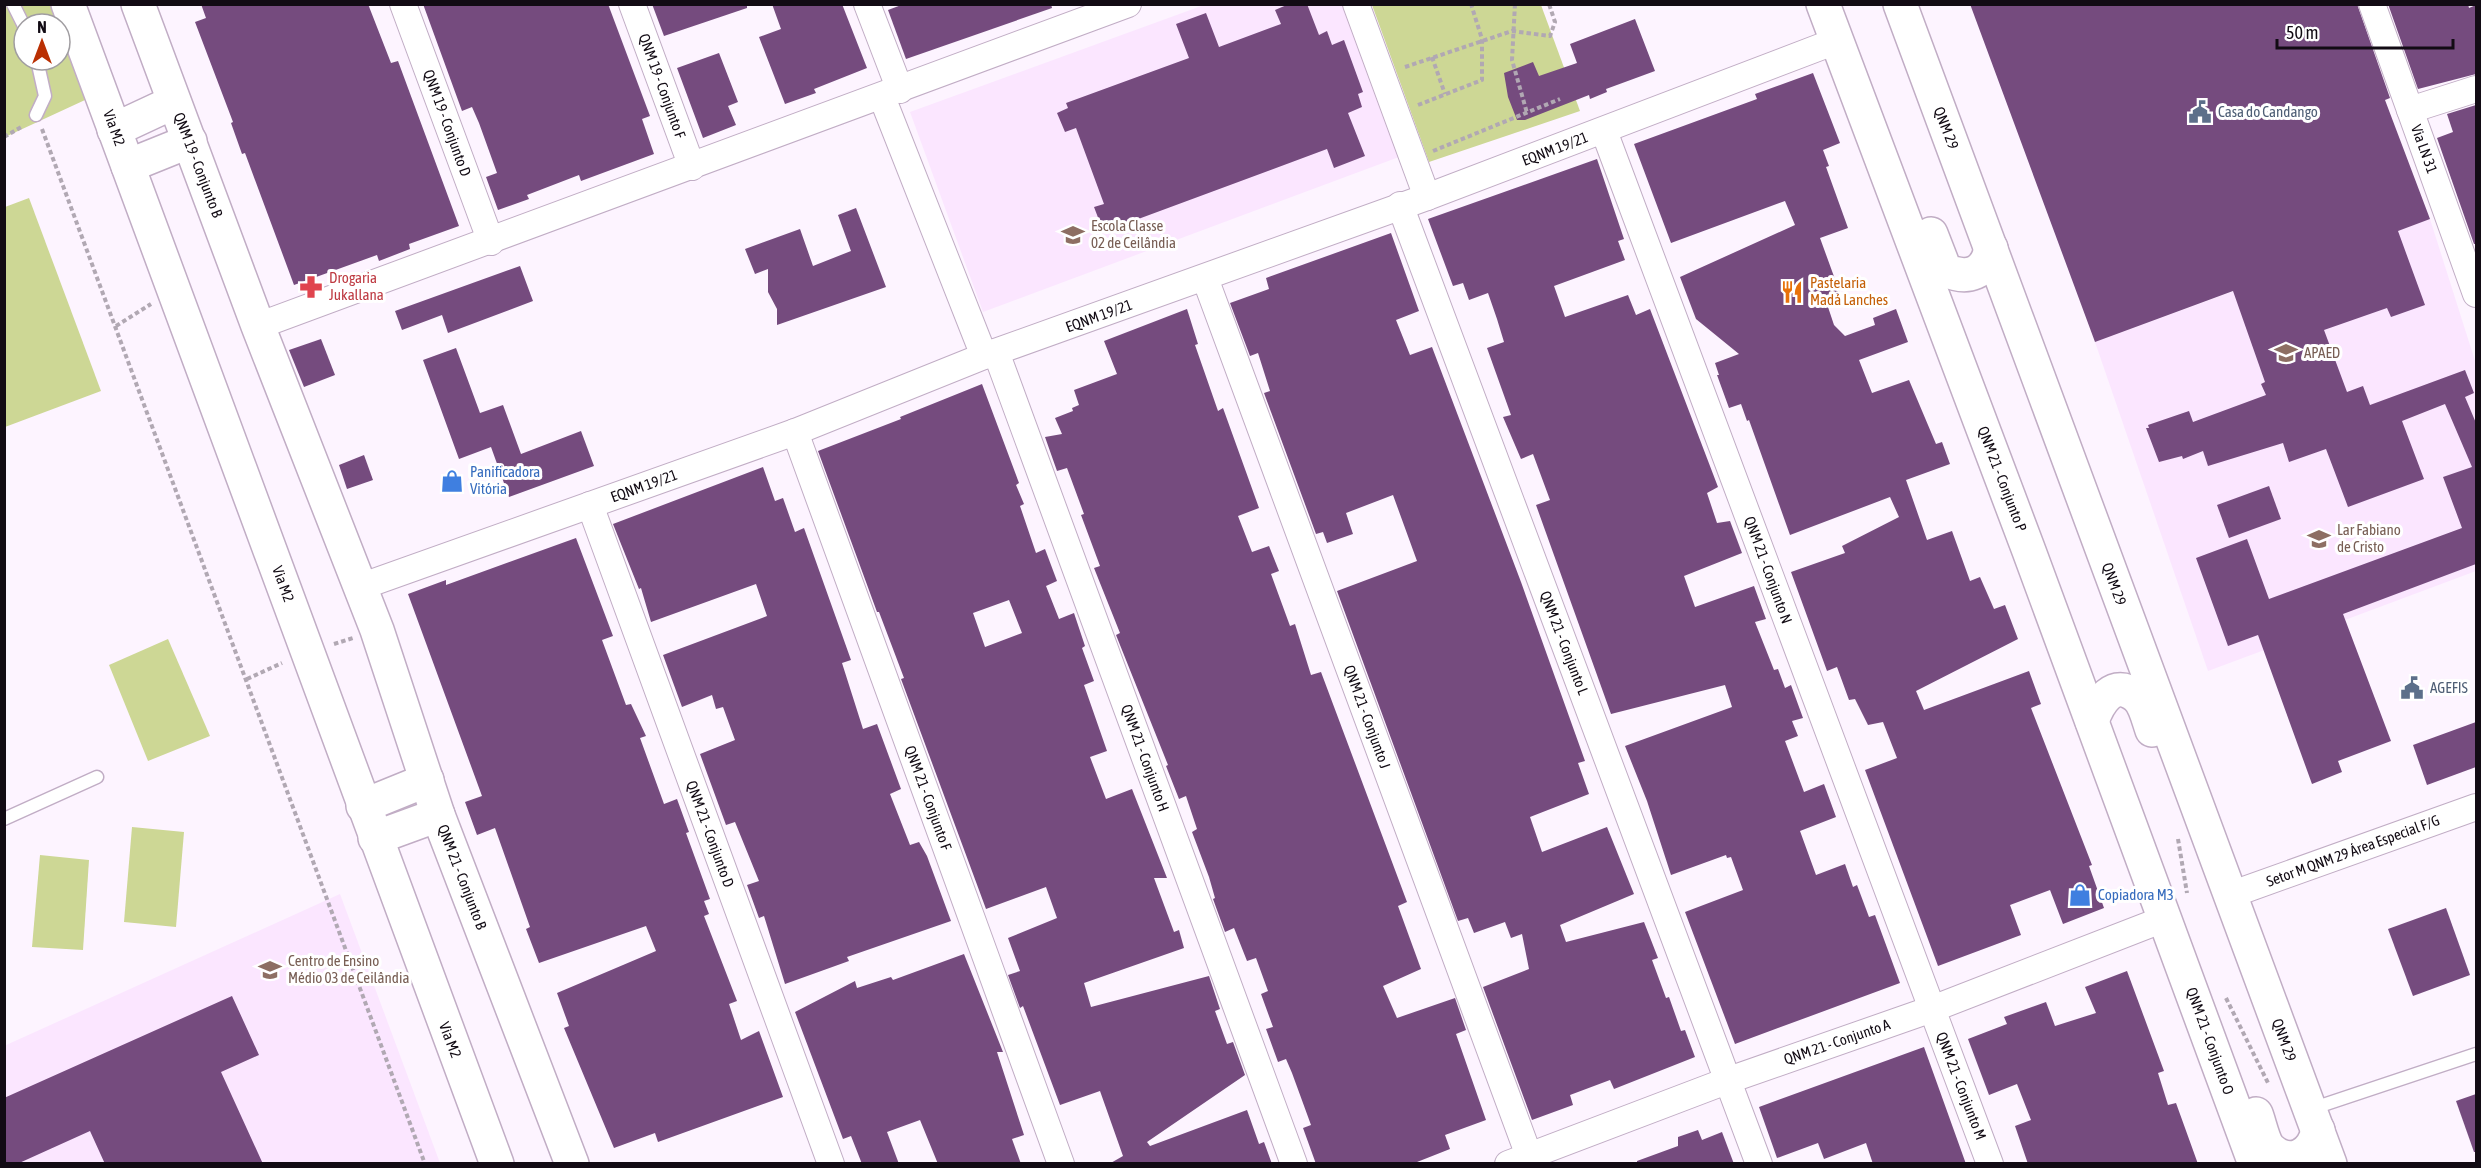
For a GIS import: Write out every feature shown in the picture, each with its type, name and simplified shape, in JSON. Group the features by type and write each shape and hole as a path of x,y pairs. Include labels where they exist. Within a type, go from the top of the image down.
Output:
{"main road":[{"name":"Via M2","path":"68,4 496,1164"},
{"name":"QNM 19 - Conjunto B","path":"138,4 258,326"},
{"name":"QNM 21 - Conjunto P","path":"1823,4 2092,721 2174,918"},
{"name":"QNM 29","path":"1900,4 2330,1164"},
{"path":"1855,87 1903,160 1945,270 1964,274 1979,271 1988,262 1990,248"},
{"path":"114,130 174,102"},
{"path":"128,166 190,141"},
{"path":"258,326 360,587"},
{"name":"QNM 21 - Conjunto B","path":"360,587 438,815 572,1164"},
{"path":"2092,721 2102,699 2109,692 2121,690 2136,695 2142,704 2178,798 2213,851"},
{"path":"363,806 427,780"},
{"path":"375,838 438,815"},
{"path":"2174,918 2221,1016 2268,1148 2279,1156 2299,1157 2312,1149 2314,1119"},
{"name":"QNM 21 - Conjunto O","path":"2174,918 2255,1164"}],"street":[{"name":"QNM 19 - Conjunto D","path":"403,4 491,242"},
{"name":"QNM 19 - Conjunto F","path":"632,4 692,166"},
{"name":"QNM 21 - Conjunto H","path":"867,4 891,94 1294,1164"},
{"path":"258,326 891,94 1089,11 1128,4"},
{"path":"1356,4 1427,197"},
{"name":"Via LN 31","path":"2372,4 2410,110 2471,260 2476,294"},
{"name":"EQNM 19/21","path":"360,587 795,432 990,354 1427,197 1836,41"},
{"path":"2410,110 2476,89"},
{"name":"QNM 21 - Conjunto N","path":"1604,131 1932,1009"},
{"name":"QNM 21 - Conjunto L","path":"1400,205 1760,1164"},
{"name":"QNM 21 - Conjunto J","path":"1205,278 1523,1161"},
{"name":"QNM 21 - Conjunto F","path":"795,432 1061,1164"},
{"name":"QNM 21 - Conjunto D","path":"590,505 831,1164"},
{"name":"Setor M QNM 29 Área Especial F/G","path":"2230,895 2476,807"},
{"name":"QNM 21 - Conjunto A","path":"1523,1161 1728,1080 1932,1009 2174,918"},
{"name":"QNM 21 - Conjunto M","path":"1932,1009 1990,1164"}],"lane":[{"path":"36,115 45,96 40,72"},
{"path":"4,819 97,777"},
{"path":"2314,1119 2476,1054"}],"path":[{"path":"1414,106 1482,80 1482,39 1471,6 1479,4"},
{"path":"1515,4 1512,60 1527,113"},
{"path":"1400,68 1482,39 1512,31 1550,36 1555,22 1548,4"},
{"path":"1431,57 1445,94"},
{"path":"1430,153 1560,99"},
{"path":"36,115 425,1164"},
{"path":"116,326 174,290"},
{"path":"2174,918 2177,838"},
{"path":"2220,989 2272,1092"}],"shaded area":[{"name":"Escola Classe 02 de Ceilândia","path":"1204,5 1343,5 1399,157 983,312 910,112"},
{"path":"2430,219 2476,364 2476,571 2208,671 2095,342"},
{"name":"Centro de Ensino Médio 03 de Ceilândia","path":"340,894 440,1163 5,1163 4,1046"}],"green space":[{"path":"4,5 64,5 67,12 12,12 12,72 72,72 72,26 98,94 5,137"},
{"path":"1372,5 1541,5 1580,111 1429,162"},
{"path":"29,198 101,391 5,427 5,207"},
{"path":"168,639 210,736 148,761 109,665"},
{"path":"132,827 184,832 176,927 124,922"},
{"path":"40,855 89,860 83,950 32,947"}],"building":[{"path":"201,4 368,4 391,63 398,61 459,226 409,244 410,249 379,261 377,255 294,285 245,153 242,154 231,123 233,122 195,22 206,18"},
{"path":"423,4 608,4 650,116 642,119 654,154 581,181 579,175 527,195 529,199 498,210 486,177 497,173 479,123 472,107 462,111"},
{"path":"652,4 747,4 747,8 664,36"},
{"path":"772,4 842,4 867,68 814,89 816,93 785,104 759,37 781,29"},
{"path":"904,4 1051,4 1052,8 906,59 888,10"},
{"path":"1289,4 1307,4 1319,35 1327,31 1332,45 1344,40 1363,92 1358,94 1362,107 1348,113 1365,156 1334,168 1327,149 1114,228 1113,224 1102,228 1094,207 1104,204 1076,128 1065,132 1057,113 1068,108 1066,103 1189,58 1176,24 1206,13 1219,47 1281,24 1275,10"},
{"name":"Casa do Candango","path":"1970,4 2357,4 2390,98 2385,100 2430,219 2398,231 2425,305 2391,317 2387,308 2324,330 2347,392 2363,386 2370,405 2465,370 2474,393 2465,397 2476,423 2476,564 2343,614 2391,741 2338,761 2342,772 2312,784 2258,635 2228,646 2196,558 2247,539 2269,599 2462,528 2443,477 2472,467 2445,404 2402,421 2424,479 2348,507 2326,449 2289,462 2283,443 2208,466 2203,451 2183,459 2182,456 2159,462 2146,428 2149,428 2148,425 2189,411 2193,422 2266,395 2261,384 2265,382 2233,291 2095,342"},
{"path":"2388,4 2468,4 2469,8 2476,5 2476,74 2418,89"},
{"path":"1635,19 1655,71 1606,89 1607,92 1590,99 1589,95 1525,120 1517,120 1508,97 1504,73 1533,62 1539,76 1577,63 1570,44"},
{"path":"719,53 738,102 728,106 736,125 703,138 677,68"},
{"path":"1813,73 1840,143 1823,150 1829,166 1826,167 1848,228 1820,238 1840,293 1825,298 1834,325 1845,336 1875,325 1873,318 1896,309 1908,342 1859,360 1872,393 1909,380 1936,444 1942,442 1950,464 1906,480 1927,540 1952,531 1970,581 1980,577 1994,609 2005,605 2018,639 1916,691 1924,710 2029,671 2041,704 2031,708 2092,865 2089,866 2104,908 2063,924 2050,890 2010,905 2021,935 1938,966 1865,770 1897,758 1883,722 1868,725 1855,699 1849,700 1837,667 1827,671 1791,572 1845,553 1842,546 1899,517 1890,497 1790,535 1749,420 1747,421 1741,404 1729,408 1717,375 1719,375 1715,363 1739,354 1696,319 1680,277 1795,225 1785,201 1671,243 1634,144 1757,99 1755,94"},
{"path":"2476,105 2476,244 2474,244 2437,138 2453,132 2447,114"},
{"path":"1597,159 1624,239 1618,241 1625,260 1554,286 1565,317 1628,295 1636,315 1650,309 1718,487 1707,493 1717,523 1730,521 1742,553 1684,576 1695,607 1754,586 1766,619 1755,622 1774,670 1778,669 1785,688 1791,685 1803,718 1792,721 1798,736 1785,741 1804,792 1824,784 1836,817 1800,831 1816,875 1845,864 1853,887 1857,885 1869,917 1875,915 1900,983 1735,1044 1685,912 1743,890 1731,857 1727,858 1726,855 1671,875 1647,801 1625,746 1732,707 1725,685 1611,714 1536,505 1550,500 1533,454 1521,459 1503,417 1511,415 1487,348 1504,342 1488,293 1469,300 1463,283 1453,286 1428,219"},
{"path":"856,208 886,287 777,325 777,309 768,292 768,269 755,274 745,249 800,229 813,266 851,251 838,215"},
{"path":"1391,233 1419,311 1396,320 1410,355 1432,347 1521,582 1585,761 1578,763 1589,794 1530,817 1542,852 1607,827 1634,894 1560,925 1566,942 1644,922 1658,958 1652,960 1666,998 1669,997 1681,1031 1685,1030 1695,1057 1614,1089 1610,1080 1570,1095 1573,1105 1532,1120 1483,987 1529,969 1522,934 1511,938 1505,922 1474,933 1468,918 1458,921 1337,591 1417,561 1393,495 1346,513 1353,534 1327,543 1323,532 1316,534 1264,393 1270,391 1258,353 1250,356 1230,303 1269,289 1266,278"},
{"path":"520,266 533,301 448,333 442,315 402,330 395,311"},
{"path":"1187,309 1198,344 1195,345 1218,411 1223,408 1259,508 1238,516 1252,552 1269,546 1279,571 1271,574 1290,626 1295,624 1311,675 1321,672 1407,902 1398,906 1421,969 1383,986 1397,1018 1455,998 1466,1030 1456,1034 1486,1120 1445,1135 1450,1149 1412,1164 1316,1164 1303,1128 1311,1125 1292,1073 1286,1059 1278,1062 1266,1029 1273,1027 1261,994 1268,991 1256,958 1247,961 1234,928 1225,932 1213,899 1215,898 1209,877 1192,832 1197,829 1186,796 1179,799 1166,766 1168,765 1116,635 1120,633 1094,568 1100,566 1081,515 1084,514 1067,468 1057,471 1045,437 1062,434 1055,418 1073,411 1072,408 1079,405 1074,390 1117,374 1104,341"},
{"path":"321,339 335,375 304,387 289,350"},
{"path":"456,348 480,413 503,405 521,454 581,431 594,466 509,497 491,447 459,459 423,360"},
{"path":"982,384 1019,483 1016,485 1024,504 1020,506 1036,553 1045,549 1057,581 1046,586 1059,619 1074,613 1085,646 1082,648 1094,681 1084,685 1107,751 1090,757 1106,799 1132,789 1167,878 1154,878 1174,932 1179,930 1184,948 1084,983 1091,1007 1209,976 1220,1009 1215,1011 1227,1044 1233,1042 1245,1075 1147,1142 1150,1146 1247,1110 1259,1144 1264,1142 1272,1164 1109,1164 1123,1156 1100,1091 1060,1105 1023,1006 1020,1008 1008,975 1020,971 1008,938 1057,918 1046,887 986,909 901,679 904,678 879,612 877,612 818,451 901,419 900,417","holes":["1009,600 1022,633 985,647 973,613"]},
{"path":"364,455 373,480 347,489 339,465"},
{"path":"763,467 775,501 783,498 795,532 804,528 851,660 842,663 863,729 877,724 901,789 890,794 910,845 919,842 927,856 951,921 847,957 849,961 785,984 764,916 759,918 747,885 759,881 735,822 726,825 700,754 735,740 723,707 716,709 712,695 682,707 663,655 767,616 756,584 651,622 641,588 639,589 613,524"},
{"path":"2269,486 2281,519 2229,538 2217,505"},
{"path":"576,538 613,636 602,640 626,705 631,704 646,736 640,738 664,804 677,799 689,832 686,833 710,899 704,901 709,914 704,916 737,1001 729,1004 741,1040 759,1031 783,1097 658,1142 655,1133 614,1148 564,1028 569,1026 557,993 656,951 646,926 539,963 526,929 530,927 495,828 477,835 465,802 482,796 408,594 446,580 446,585"},
{"path":"2476,722 2476,767 2427,785 2413,745"},
{"path":"2446,908 2470,975 2413,996 2388,929"},
{"path":"964,954 1003,1052 997,1052 1024,1135 1012,1139 1021,1164 938,1164 920,1120 887,1132 899,1164 862,1164 851,1136 843,1139 795,1012 855,981 857,988 891,977 893,980"},
{"path":"2127,971 2164,1071 2158,1073 2168,1105 2176,1103 2198,1164 2028,1164 2015,1126 2031,1120 2017,1084 1989,1095 1968,1039 2007,1024 2004,1017 2046,1002 2055,1026 2096,1013 2085,987"},
{"path":"232,996 259,1055 221,1072 263,1164 105,1164 90,1131 17,1164 4,1164 4,1098"},
{"path":"1924,1047 1966,1164 1873,1164 1866,1143 1824,1159 1818,1143 1777,1158 1759,1107"},
{"path":"2476,1094 2476,1152 2474,1152 2456,1101"},
{"path":"1698,1130 1702,1140 1722,1132 1734,1164 1637,1164 1637,1161 1678,1146 1678,1137"}],"place":[{"name":"Casa do Candango","path":"2200,112"},
{"name":"Escola Classe 02 de Ceilândia","path":"1073,235"},
{"name":"Drogaria Jukallana","path":"311,287"},
{"name":"Pastelaria Madá Lanches","path":"1792,292"},
{"name":"APAED","path":"2286,353"},
{"name":"Panificadora Vitória","path":"452,481"},
{"name":"Lar Fabiano de Cristo","path":"2319,539"},
{"name":"AGEFIS","path":"2412,688"},
{"name":"Copiadora M3","path":"2080,895"},
{"name":"Centro de Ensino Médio 03 de Ceilândia","path":"270,970"}]}
